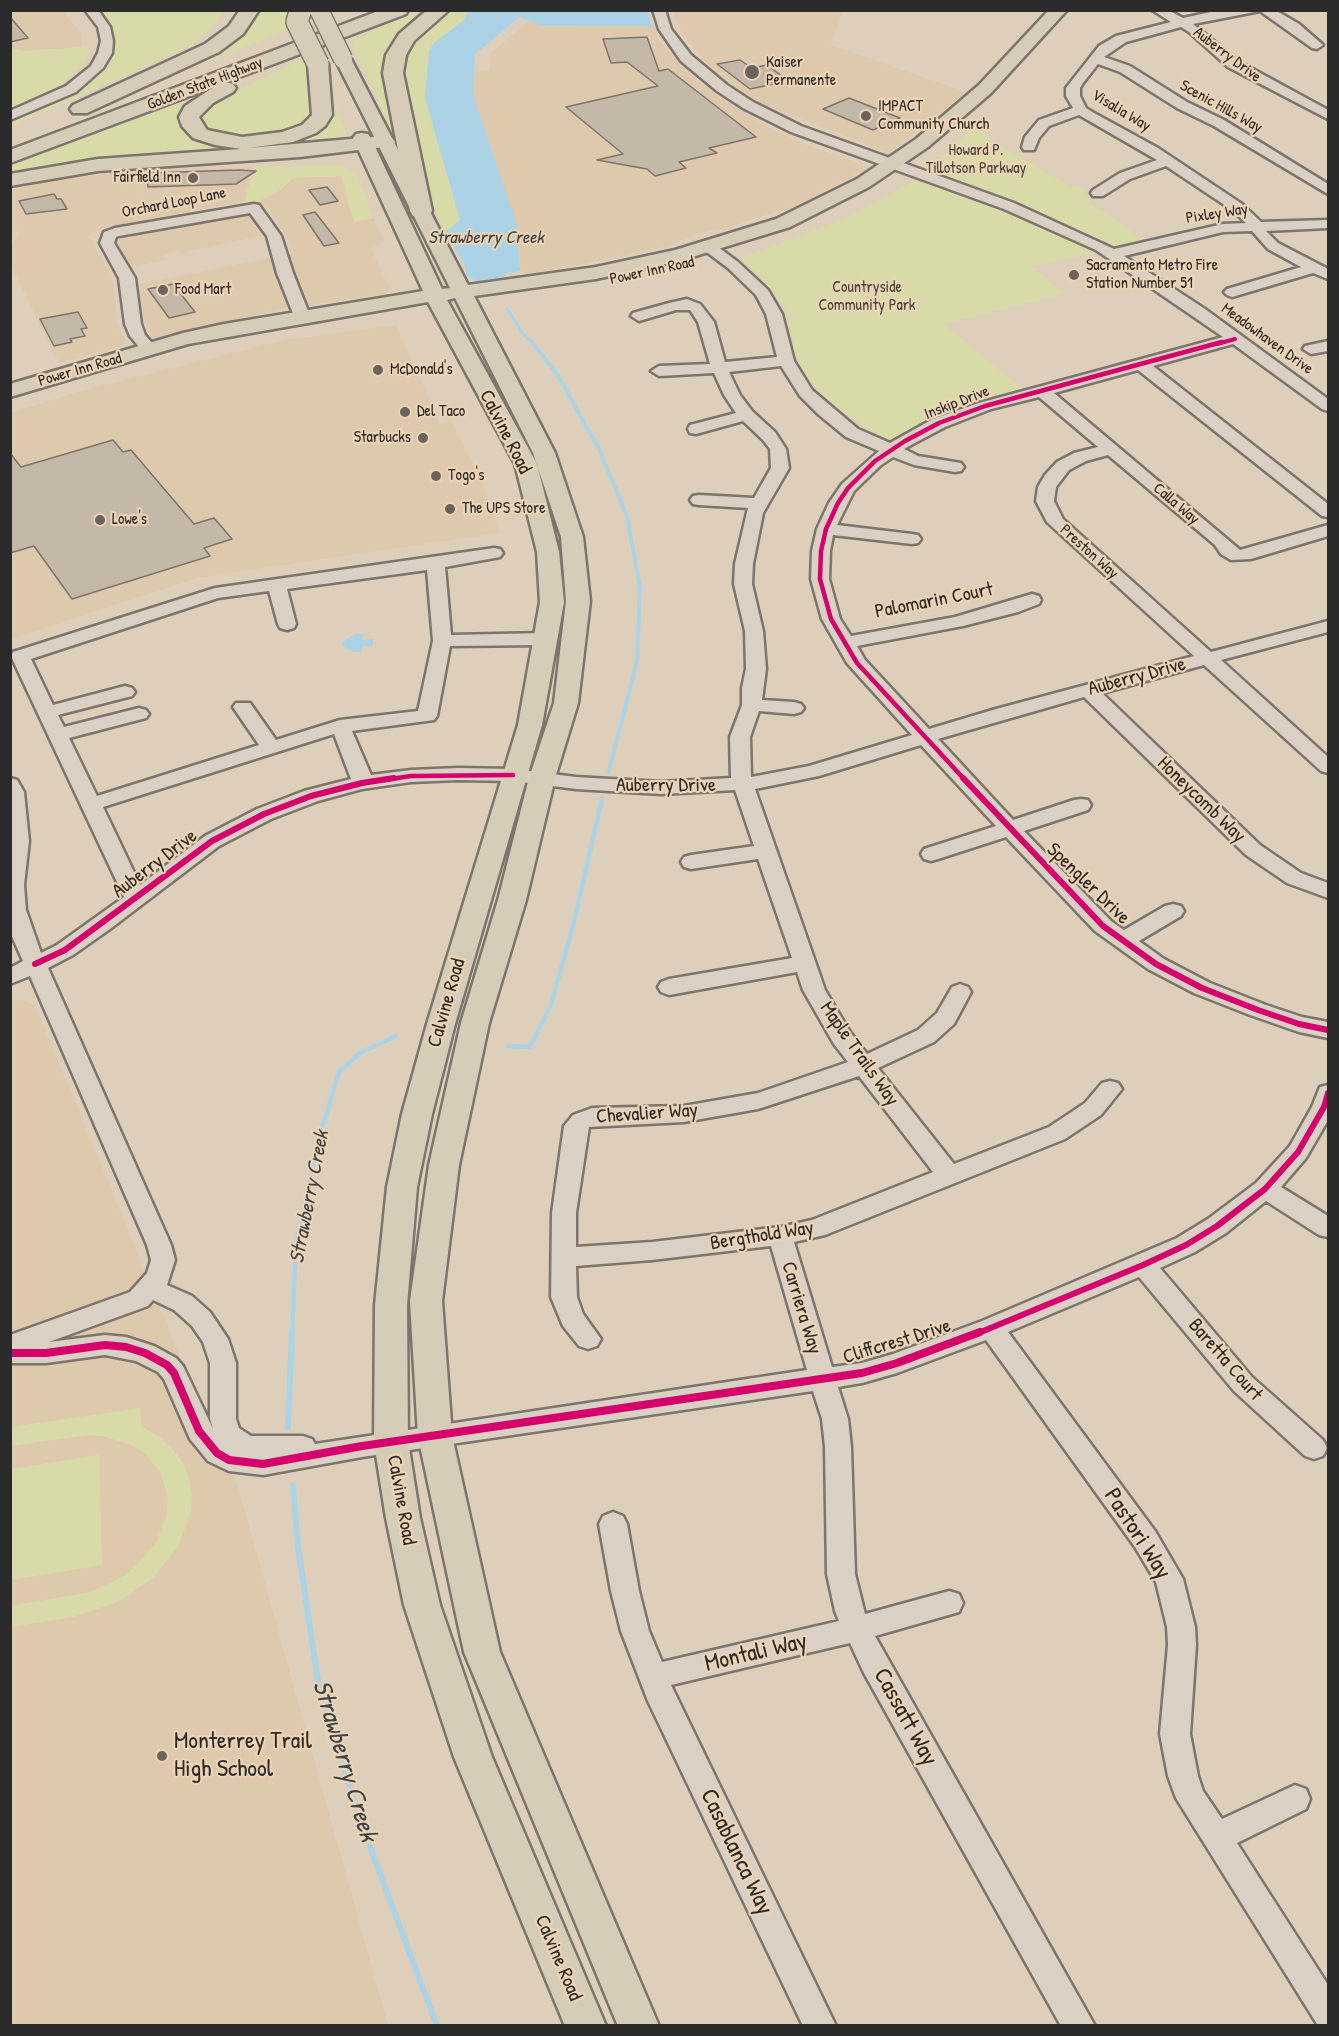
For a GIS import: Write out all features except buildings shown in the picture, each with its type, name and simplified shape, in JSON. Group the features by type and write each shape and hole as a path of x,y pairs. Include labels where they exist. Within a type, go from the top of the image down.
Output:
{"highway":[{"path":"10,138 206,52 236,30 250,10"},
{"name":"Golden State Highway","path":"10,146 366,10"},
{"name":"Golden State Highway","path":"10,157 347,20 399,10"},
{"path":"421,211 393,73 396,55 406,38 423,22 441,10"},
{"path":"306,11 297,22 321,63 322,115 318,122 309,129 279,140 242,143 215,139 201,134 192,126 189,117 192,111 206,99 347,20"},
{"path":"290,39 347,20"},
{"path":"10,180 98,165 256,155 375,143"}],"main road":[{"name":"Power Inn Road","path":"150,350 438,302 625,277 807,225 869,195 902,167 936,132 985,89 1059,10"},
{"name":"Power Inn Road","path":"902,167 955,133 1074,10"},
{"path":"306,11 343,59 375,143"},
{"path":"321,63 335,83"},
{"name":"Calvine Road","path":"355,124 375,143 421,211 544,453 572,537 578,601 566,703 528,776 417,1114 402,1187 391,1305 391,1442 403,1518 429,1627 473,1757 586,2025"},
{"name":"Calvine Road","path":"375,143 417,258 438,302 526,464 548,552 552,602 530,725 528,776 512,900 475,1023 444,1165 426,1301 435,1436 482,1652 639,2025"},
{"path":"381,303 407,291 415,280 417,258"},
{"name":"Power Inn Road","path":"10,391 183,339 224,330 381,303 438,302"}],"street":[{"path":"50,98 79,74 95,52 97,43 94,30 80,10"},
{"path":"10,116 80,83 102,59 107,47 106,31 91,10"},
{"name":"Meadowhaven Drive","path":"658,10 665,29 680,51 698,69 729,93 796,129 1009,206 1113,254 1329,406"},
{"name":"Auberry Drive","path":"1158,10 1183,22 1205,37 1240,68 1262,82 1326,111"},
{"name":"Visalia Way","path":"1254,10 1207,16 1128,36 1109,46 1096,59 1073,88 1074,100 1081,110 1168,161 1243,212 1273,246 1322,272"},
{"path":"1265,10 1294,27 1317,45"},
{"name":"Scenic Hills Way","path":"1096,59 1125,69 1182,105 1218,123 1329,190"},
{"path":"1029,147 1032,137 1044,123 1061,114 1081,110"},
{"path":"1098,194 1125,176 1168,161"},
{"name":"Orchard Loop Lane","path":"150,350 138,336 130,310 127,278 107,243 109,235 115,232 254,208 274,236 285,273 302,316"},
{"name":"Pixley Way","path":"1113,254 1204,232 1256,225 1329,224"},
{"path":"714,251 763,293 774,314 786,361 806,393 824,410 852,434 914,460 955,467"},
{"path":"1232,292 1322,272"},
{"path":"639,316 674,306 687,304 695,307 706,322 719,368 732,395 746,415 775,442 781,458 777,475 758,503 699,500"},
{"name":"Inskip Drive","path":"926,737 858,663 844,644 831,619 820,579 821,551 826,529 848,488 875,461 939,423 985,406 1041,390 1235,339"},
{"path":"1311,350 1329,346"},
{"path":"659,371 786,361"},
{"path":"1142,365 1329,512"},
{"name":"Calla Way","path":"1041,390 1222,542 1227,550 1237,556 1251,554 1329,530"},
{"path":"696,429 746,415"},
{"name":"Preston Way","path":"1109,449 1080,457 1059,469 1047,487 1047,508 1056,522 1329,767"},
{"name":"Maple Trails Way","path":"758,503 744,564 743,584 756,648 752,705 740,737 739,769 742,785 813,990 842,1038 950,1176"},
{"path":"826,529 912,539"},
{"path":"136,899 20,656 215,593 494,553"},
{"path":"92,804 340,726 427,716 442,641 436,562"},
{"path":"277,585 287,624"},
{"name":"Palomarin Court","path":"844,644 956,622 1011,608 1032,600"},
{"name":"Auberry Drive","path":"10,977 21,974 35,964 64,950 212,841 264,814 311,796 362,783 411,776 528,776 576,783 640,787 742,785 812,771 1088,690 1328,628"},
{"path":"442,641 544,639"},
{"name":"Honeycomb Way","path":"1088,690 1253,850 1294,878 1329,891"},
{"path":"47,712 125,692"},
{"path":"752,705 794,708"},
{"path":"243,707 271,747"},
{"path":"58,735 139,714"},
{"path":"340,726 360,772 362,783"},
{"name":"Spengler Drive","path":"926,737 1084,909 1122,941 1156,964 1202,988 1299,1024 1329,1030"},
{"path":"10,784 14,792 20,841 13,885 15,909 35,964 159,1245 163,1260 162,1268 149,1289 130,1304 10,1346"},
{"name":"Spengler Drive","path":"1010,829 1081,805"},
{"path":"931,854 1010,829"},
{"path":"691,862 765,851"},
{"name":"Spengler Drive","path":"1122,941 1173,911"},
{"path":"669,987 804,963"},
{"name":"Auberry Drive","path":"10,964 35,964"},
{"path":"864,1065 927,1036 946,1018 960,992"},
{"name":"Chevalier Way","path":"588,1339 567,1309 564,1298 564,1213 576,1126 581,1120 592,1116 663,1116 730,1106 804,1087 864,1065"},
{"name":"Bergthold Way","path":"565,1257 652,1251 780,1236 816,1228 1057,1133 1087,1113 1110,1089"},
{"name":"Cliffcrest Drive","path":"356,1447 862,1373 897,1363 991,1328 1143,1265 1186,1245 1217,1226 1264,1189 1298,1152 1324,1107 1329,1093"},
{"path":"1264,1189 1329,1228"},
{"name":"Carriera Way","path":"780,1236 823,1379"},
{"name":"Baretta Court","path":"1143,1265 1243,1384 1314,1448"},
{"path":"149,1289 169,1295 183,1303 201,1319 215,1339 223,1363 224,1427 235,1441 250,1446 356,1447"},
{"name":"Pastori Way","path":"991,1328 1145,1539 1169,1579 1178,1610 1182,1645 1175,1713 1178,1755 1191,1798 1329,2013"},
{"path":"10,1353 46,1353 105,1345 126,1347 157,1358 174,1373 199,1431 207,1443 229,1460 262,1464 356,1447"},
{"name":"Cassatt Way","path":"823,1379 835,1419 838,1448 841,1574 849,1611 874,1664 1079,2025"},
{"name":"Casablanca Way","path":"613,1524 635,1631 663,1701 820,2025"},
{"name":"Montali Way","path":"655,1677 949,1603"},
{"path":"1217,1837 1295,1799"}],"shaded area":[{"path":"10,11 62,11 82,34 82,47 23,51 11,49"},
{"path":"672,11 843,11 831,45 966,92 893,151 884,151 758,102 705,62 681,32"},
{"path":"529,21 544,27 653,26 662,44 683,68 712,92 768,127 809,146 864,165 866,169 795,206 719,230 710,230 681,240 678,244 527,274 520,271 509,203 473,94 474,72 489,71 492,52"},
{"path":"253,167 245,201 103,228 88,236 112,275 117,324 127,345 59,363 11,266 10,247 20,232 11,231 11,190 61,179 122,172"},
{"path":"341,176 354,222 373,218 385,243 370,246 390,290 385,294 277,310 162,338 153,338 140,312 140,284 294,253 286,235 267,207 257,202 279,191 293,178"},
{"path":"242,211 253,213 268,234 181,253 177,251 163,254 165,260 127,268 112,239 114,236"},
{"path":"396,325 439,424 452,422 485,489 499,533 197,578 11,639 10,413 84,390 284,340"},
{"name":"Monterrey Trail High School","path":"18,999 35,1005 211,1431 238,1486 388,2025 11,2026 10,1001"}],"green space":[{"path":"98,11 224,11 210,29 192,44 172,55 11,126 10,120 62,97 112,47 112,30"},
{"path":"258,11 284,11 292,28 211,61 203,58 242,34"},
{"path":"451,11 468,11 464,20 434,43 429,51 425,98 460,220 445,232 428,192 418,126 408,93 411,88 408,80 402,77 407,48 417,33 430,30 435,23"},
{"path":"409,15 416,18 392,40 383,55 380,67 394,129 388,129 376,94 354,50 352,41"},
{"path":"91,47 83,64 58,87 11,110 11,49 23,51"},
{"path":"305,58 309,66 312,114 306,123 279,135 241,137 207,129 208,124 201,116 209,104"},
{"path":"325,83 350,140 11,178 11,166 183,100 189,103 179,117 181,126 188,134 201,140 251,147 294,140 323,127 332,116"},
{"name":"Howard P. Tillotson Parkway","path":"976,125 987,137 1004,148 1069,186 1084,189 1082,193 1090,200 1089,204 1119,222 1145,242 1112,246 1049,215 936,172 932,168 934,164"},
{"path":"343,165 357,175 373,218 354,222 341,176 293,178 279,191 257,202 245,201 253,167"},
{"name":"Countryside Community Park","path":"916,180 1057,231 1096,253 1031,266 1064,294 943,324 1026,392 962,409 916,427 897,440 883,438 831,404 806,377 795,353 787,313 762,278 742,261 744,257 844,219"},
{"path":"140,1408 141,1426 161,1438 173,1450 183,1463 189,1479 192,1495 191,1512 178,1547 152,1579 115,1603 73,1617 11,1627 11,1606 90,1592 122,1577 136,1566 157,1541 167,1513 168,1499 161,1473 144,1453 131,1445 103,1436 87,1435 11,1446 11,1427"},
{"path":"99,1455 102,1565 11,1580 11,1469"}],"water":[{"name":"Strawberry Creek","path":"468,11 647,11 653,26 541,26 520,17 475,54 473,94 522,240 518,245 520,271 507,273 503,277 478,281 467,277 464,264 445,232 460,220 425,98 429,51 434,43 464,20"},
{"path":"355,634 363,634 362,640 373,639 373,646 363,646 361,652 354,652 344,647 342,644 345,640"}],"waterway":[{"name":"Strawberry Creek","path":"507,309 523,334 532,343"},
{"name":"Strawberry Creek","path":"532,343 557,374 599,449 627,516 640,588 637,661 609,771"},
{"name":"Strawberry Creek","path":"508,1046 530,1047 551,1005 573,926 602,799"},
{"name":"Strawberry Creek","path":"292,1334 296,1243 318,1142 339,1072 360,1053 396,1036"},
{"name":"Strawberry Creek","path":"288,1427 292,1332"},
{"name":"Strawberry Creek","path":"293,1486 298,1547 318,1681 360,1820 437,2026"}],"cycle path":[{"path":"1235,339 985,406 939,423 905,441 875,461 848,488 838,503 826,529 821,551 820,579 831,619 857,663 1060,883 1103,926 1156,964 1202,988 1299,1024 1328,1030"},
{"path":"35,964 65,950 212,841 264,814 311,796 362,783 411,776 513,775"},
{"path":"10,1353 46,1353 105,1345 126,1347 145,1353 167,1365 174,1373 199,1431 217,1453 229,1460 263,1464 362,1446 862,1373 897,1363 991,1328 1186,1245 1217,1226 1265,1189 1298,1152 1324,1107 1328,1093"}],"place":[{"name":"Kaiser Permanente","path":"752,72"},
{"name":"IMPACT Community Church","path":"866,116"},
{"name":"Fairfield Inn","path":"193,178"},
{"name":"Sacramento Metro Fire Station Number 51","path":"1074,275"},
{"name":"Food Mart","path":"163,290"},
{"name":"McDonald's","path":"378,370"},
{"name":"Del Taco","path":"405,412"},
{"name":"Starbucks","path":"423,438"},
{"name":"Togo's","path":"436,476"},
{"name":"The UPS Store","path":"450,509"},
{"name":"Lowe's","path":"100,520"},
{"name":"Monterrey Trail High School","path":"162,1756"}]}
